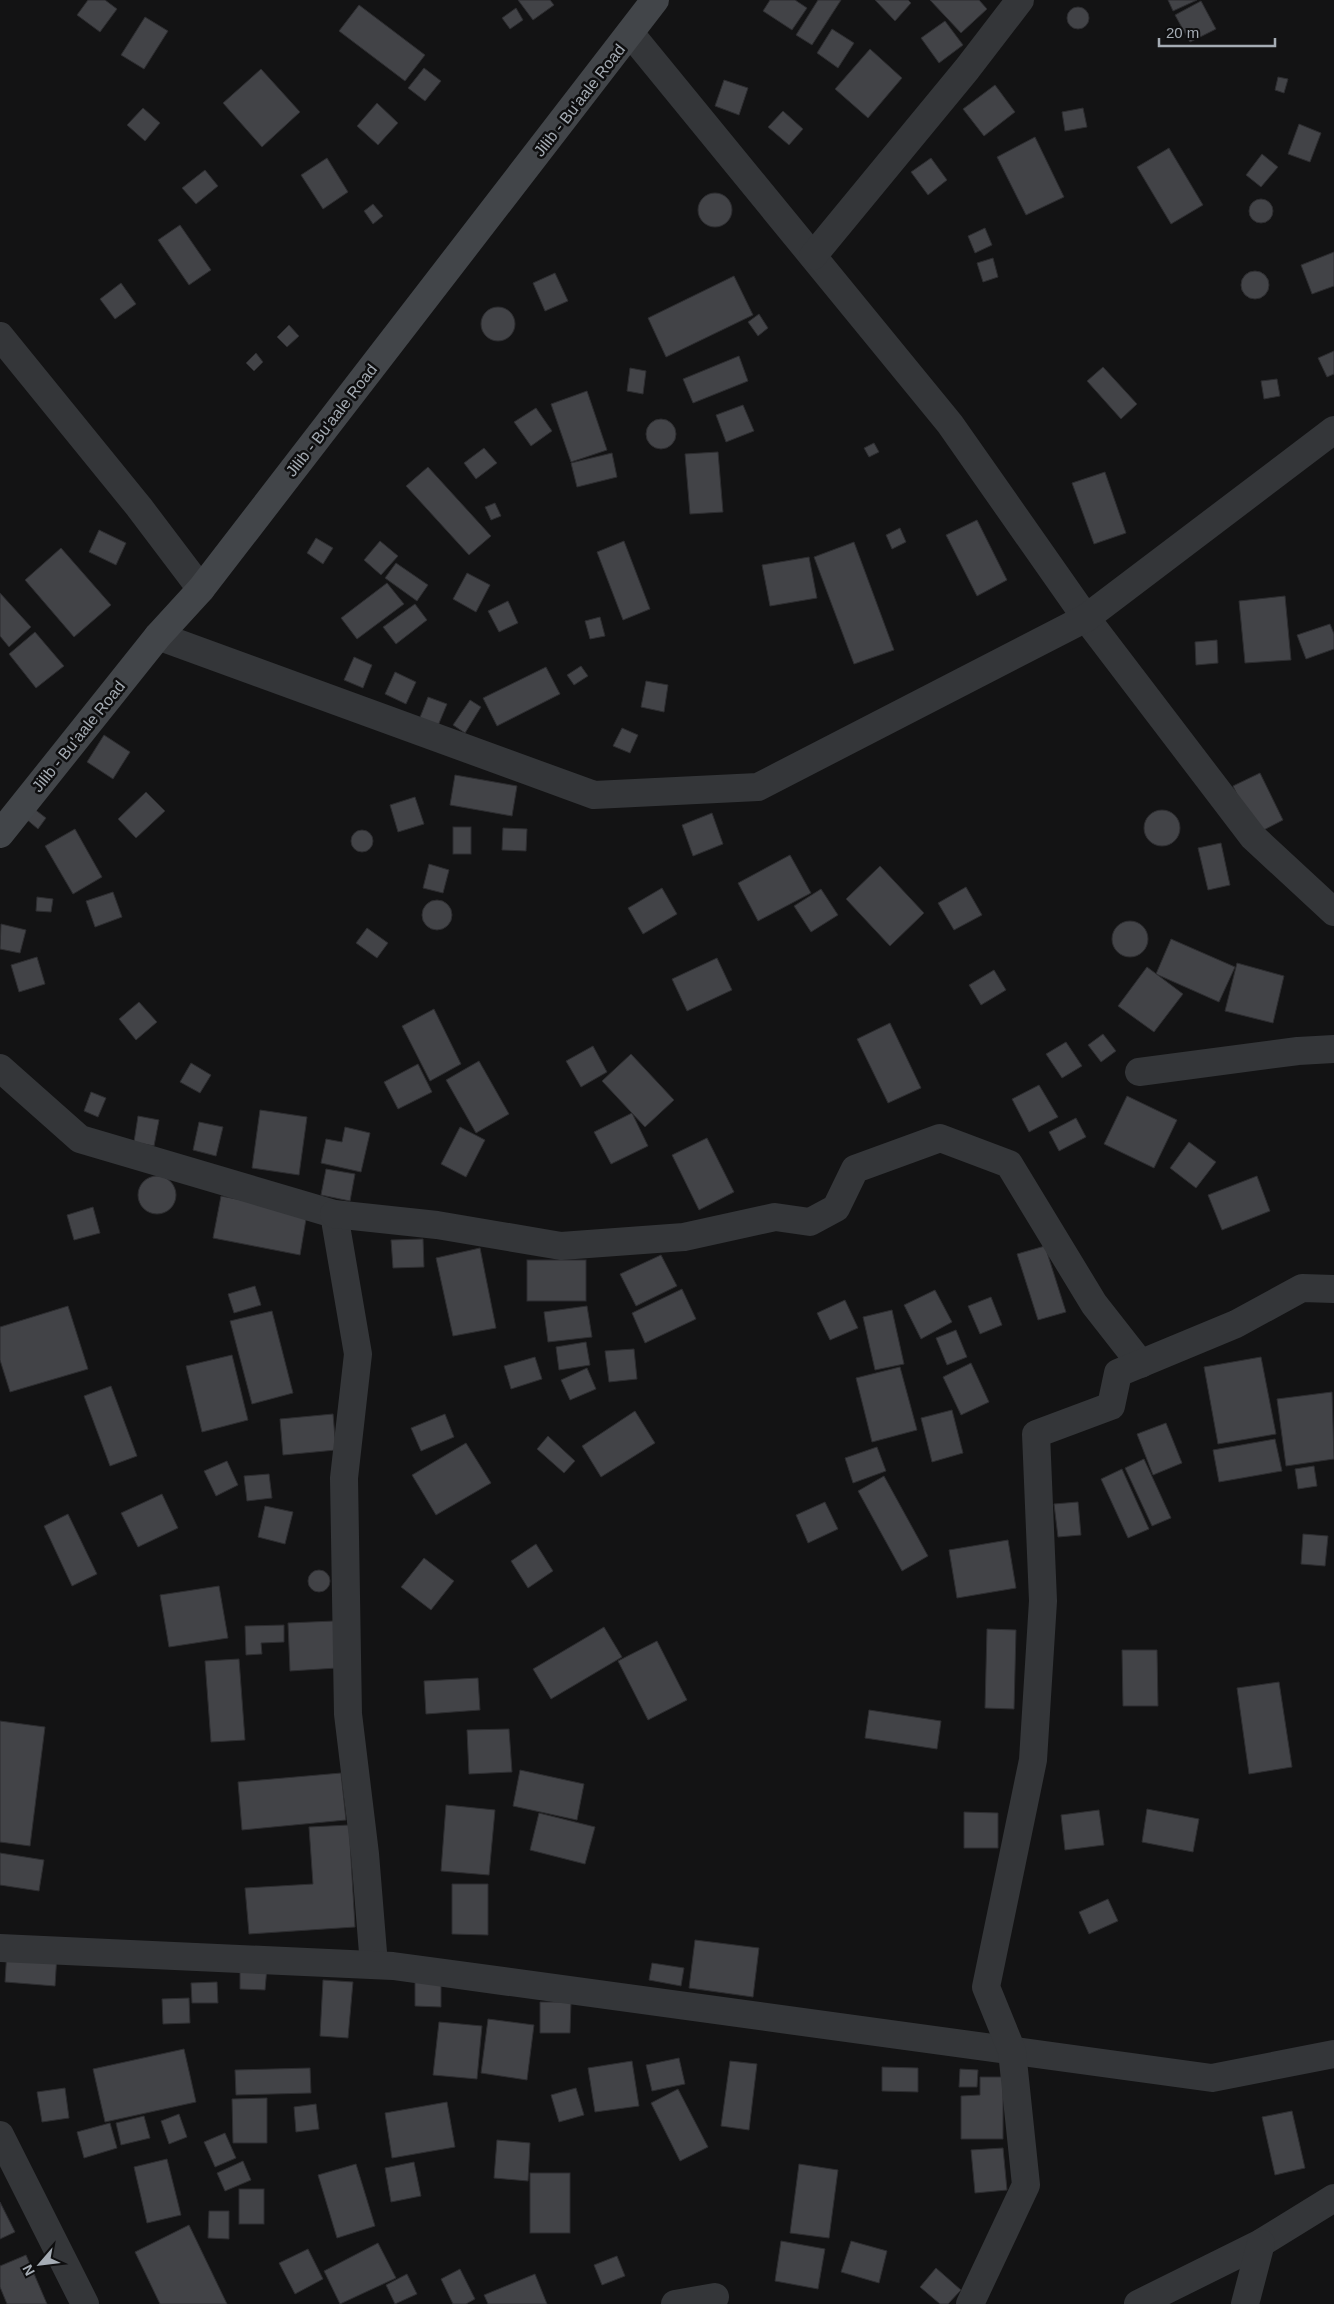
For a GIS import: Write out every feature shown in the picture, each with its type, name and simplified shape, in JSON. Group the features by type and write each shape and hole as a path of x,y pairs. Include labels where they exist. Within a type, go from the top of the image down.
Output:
{"main road":[{"name":"Jilib - Bu'aale Road","path":"0,834 158,636 201,589 655,0"}],"street":[{"path":"814,256 967,69 1020,0"},
{"path":"630,33 950,424 1086,618 1253,837 1334,912"},
{"path":"0,336 139,506 201,589"},
{"path":"158,636 594,795 758,787 1086,618 1334,430"},
{"path":"1138,1072 1298,1051 1334,1049"},
{"path":"0,1068 80,1139 334,1214 437,1225 561,1246 684,1237 775,1217 810,1222 836,1208 855,1169 940,1138 1009,1164 1094,1304 1141,1364"},
{"path":"334,1214 358,1354 344,1478 348,1714 365,1854 374,1966"},
{"path":"970,2304 1026,2185 1012,2051 986,1987 1033,1760 1043,1601 1036,1434 1110,1406 1118,1373 1236,1324 1302,1288 1334,1289"},
{"path":"0,1948 374,1966 1212,2078 1334,2054"},
{"path":"0,2135 10,2179 85,2304"},
{"path":"1138,2304 1260,2243 1334,2198"},
{"path":"1245,2304 1260,2243"},
{"path":"675,2304 715,2297"}],"building":[{"path":"88,0 105,0 117,9 100,32 77,15"},
{"path":"518,0 550,0 554,5 533,20"},
{"path":"770,0 795,0 807,8 792,30 763,11"},
{"path":"818,0 841,0 812,45 796,35"},
{"path":"875,0 908,0 911,3 895,21"},
{"path":"930,0 979,0 987,9 961,33"},
{"path":"1168,0 1197,0 1173,11"},
{"path":"1201,1 1216,29 1190,42 1175,15"},
{"path":"359,5 425,55 405,81 339,31"},
{"path":"1074,7 1082,7 1089,14 1089,22 1082,29 1074,29 1067,22 1067,14"},
{"path":"516,8 523,20 510,29 502,18"},
{"path":"145,17 168,31 144,69 121,55"},
{"path":"945,21 963,45 939,63 921,38"},
{"path":"832,29 854,43 838,68 817,53"},
{"path":"870,49 902,78 868,118 835,89"},
{"path":"424,68 441,81 425,101 408,88"},
{"path":"261,69 300,112 262,147 223,103"},
{"path":"1278,77 1288,79 1284,93 1275,90"},
{"path":"724,80 748,88 739,115 715,106"},
{"path":"995,85 1015,112 984,136 963,109"},
{"path":"377,103 398,123 378,145 357,126"},
{"path":"143,108 160,123 145,141 127,125"},
{"path":"1083,108 1087,127 1065,131 1062,112"},
{"path":"783,111 803,129 789,145 768,127"},
{"path":"1299,124 1321,133 1310,162 1288,154"},
{"path":"1035,137 1064,197 1026,215 997,157"},
{"path":"1169,148 1203,205 1171,224 1137,167"},
{"path":"1262,154 1278,167 1261,187 1246,175"},
{"path":"327,158 348,192 323,209 301,175"},
{"path":"931,158 947,180 928,195 911,172"},
{"path":"205,170 218,186 196,204 182,188"},
{"path":"715,193 727,198 732,210 727,222 715,227 703,222 698,210 703,198"},
{"path":"1261,199 1266,200 1272,206 1272,216 1266,222 1261,223 1256,222 1250,216 1249,211 1250,206 1256,200"},
{"path":"373,204 383,216 373,224 364,211"},
{"path":"180,225 211,270 189,285 158,240"},
{"path":"985,228 992,245 975,253 968,236"},
{"path":"1334,252 1334,286 1312,294 1301,265"},
{"path":"993,258 998,277 983,282 977,263"},
{"path":"1255,271 1265,275 1269,285 1265,295 1255,299 1245,295 1241,285 1245,275"},
{"path":"555,273 568,301 545,311 533,283"},
{"path":"734,276 753,315 666,357 648,318"},
{"path":"121,283 136,304 115,319 100,299"},
{"path":"498,307 505,308 510,312 514,317 514,331 510,336 505,340 498,341 491,340 486,336 482,331 481,324 482,317 486,312 491,308"},
{"path":"759,314 768,328 758,336 748,322"},
{"path":"289,325 299,336 287,347 277,337"},
{"path":"1334,351 1334,374 1327,377 1318,358"},
{"path":"256,353 263,362 254,371 246,363"},
{"path":"739,356 748,381 693,403 683,379"},
{"path":"1103,367 1137,404 1121,419 1087,381"},
{"path":"630,368 646,371 643,394 627,391"},
{"path":"1277,379 1280,396 1264,399 1261,381"},
{"path":"587,391 607,450 571,462 551,404"},
{"path":"743,405 754,431 726,442 716,415"},
{"path":"536,408 552,431 531,446 514,422"},
{"path":"661,419 672,423 676,434 672,445 661,449 650,445 646,434 650,423"},
{"path":"874,443 879,452 869,457 864,448"},
{"path":"484,448 497,463 476,479 464,463"},
{"path":"718,452 723,512 690,514 685,454"},
{"path":"612,453 617,477 577,487 571,463"},
{"path":"428,467 491,536 469,555 406,486"},
{"path":"1105,472 1126,533 1094,544 1072,483"},
{"path":"495,503 501,516 491,520 485,507"},
{"path":"977,520 1007,580 977,596 946,535"},
{"path":"900,528 906,542 892,549 886,535"},
{"path":"99,530 126,543 116,565 89,552"},
{"path":"316,538 333,548 323,564 307,553"},
{"path":"380,541 398,556 381,575 364,560"},
{"path":"624,541 650,609 623,620 597,552"},
{"path":"854,542 894,650 854,664 814,557"},
{"path":"61,548 111,605 74,637 25,580"},
{"path":"809,557 817,598 770,606 762,565"},
{"path":"396,563 428,585 417,601 385,578"},
{"path":"467,573 490,585 476,612 453,599"},
{"path":"387,583 404,604 357,639 341,618"},
{"path":"0,593 31,627 9,647 0,636"},
{"path":"1285,596 1291,660 1245,663 1239,601"},
{"path":"508,601 518,623 499,632 488,611"},
{"path":"415,604 427,620 396,644 383,627"},
{"path":"600,617 605,636 590,639 585,621"},
{"path":"1330,624 1334,634 1334,649 1306,659 1297,635"},
{"path":"35,632 64,666 36,688 9,654"},
{"path":"1217,640 1218,663 1196,665 1195,642"},
{"path":"354,657 372,665 363,688 344,680"},
{"path":"581,666 588,676 574,685 567,675"},
{"path":"546,667 560,694 497,726 483,698"},
{"path":"395,672 416,682 406,704 385,694"},
{"path":"646,681 668,685 664,712 641,707"},
{"path":"428,697 447,704 437,728 419,720"},
{"path":"470,700 481,707 465,733 453,725"},
{"path":"622,728 638,735 630,753 613,746"},
{"path":"104,735 130,752 113,779 87,762"},
{"path":"1260,773 1283,820 1256,834 1233,786"},
{"path":"455,775 517,786 512,816 450,805"},
{"path":"146,792 165,811 136,838 118,819"},
{"path":"415,797 424,824 398,832 390,805"},
{"path":"33,808 46,818 38,829 25,818"},
{"path":"1162,810 1175,815 1180,828 1175,841 1162,846 1149,841 1144,828 1149,815"},
{"path":"712,813 723,844 693,856 682,825"},
{"path":"453,827 471,827 471,854 453,854"},
{"path":"503,828 527,829 526,851 502,850"},
{"path":"75,829 102,877 73,894 45,846"},
{"path":"358,830 366,830 373,837 373,845 366,852 358,852 351,845 351,837"},
{"path":"1221,843 1230,885 1208,890 1198,848"},
{"path":"790,855 811,893 758,921 738,883"},
{"path":"429,864 449,870 443,893 423,888"},
{"path":"880,866 924,913 890,946 846,899"},
{"path":"966,887 982,915 954,930 938,903"},
{"path":"662,888 677,914 643,934 628,908"},
{"path":"821,889 838,915 811,932 794,906"},
{"path":"113,892 122,917 95,927 86,901"},
{"path":"37,897 53,899 51,912 36,911"},
{"path":"437,900 448,904 452,915 448,926 437,930 426,926 422,915 426,904"},
{"path":"1130,921 1137,922 1143,926 1147,932 1147,946 1143,952 1137,956 1130,957 1123,956 1117,952 1113,946 1112,939 1113,932 1117,926 1123,922"},
{"path":"1,924 26,930 20,953 0,949"},
{"path":"367,928 388,943 377,958 356,943"},
{"path":"1171,939 1235,967 1219,1002 1156,974"},
{"path":"37,957 45,984 19,992 11,965"},
{"path":"717,958 732,990 687,1011 672,979"},
{"path":"1237,963 1284,976 1273,1023 1225,1011"},
{"path":"1147,967 1183,994 1154,1032 1118,1006"},
{"path":"994,970 1006,990 981,1005 969,985"},
{"path":"139,1002 157,1022 136,1040 119,1019"},
{"path":"434,1009 461,1064 430,1081 402,1026"},
{"path":"890,1023 921,1088 888,1103 857,1039"},
{"path":"1103,1034 1116,1051 1101,1062 1088,1045"},
{"path":"1066,1042 1082,1066 1062,1078 1046,1054"},
{"path":"593,1046 607,1072 581,1087 566,1061"},
{"path":"631,1054 674,1100 645,1127 602,1081"},
{"path":"479,1061 509,1114 476,1133 446,1080"},
{"path":"191,1063 211,1075 200,1093 180,1082"},
{"path":"418,1064 432,1092 398,1109 384,1082"},
{"path":"1039,1085 1058,1117 1029,1132 1012,1099"},
{"path":"91,1092 106,1098 98,1117 84,1111"},
{"path":"1127,1096 1177,1120 1154,1168 1104,1144"},
{"path":"260,1110 307,1117 299,1175 252,1168"},
{"path":"632,1113 648,1146 611,1164 594,1132"},
{"path":"138,1116 159,1120 154,1146 134,1142"},
{"path":"1076,1118 1086,1137 1059,1151 1049,1132"},
{"path":"199,1122 223,1127 216,1156 193,1150"},
{"path":"345,1127 370,1133 361,1172 321,1163 326,1139 342,1142"},
{"path":"460,1127 485,1140 466,1177 441,1164"},
{"path":"707,1138 734,1192 699,1210 672,1155"},
{"path":"1189,1142 1216,1162 1196,1188 1170,1168"},
{"path":"326,1169 355,1174 350,1201 321,1195"},
{"path":"157,1176 170,1182 176,1195 170,1208 157,1214 144,1208 138,1195 144,1182"},
{"path":"1257,1176 1270,1211 1222,1230 1208,1195"},
{"path":"221,1196 307,1213 300,1255 213,1238"},
{"path":"93,1207 100,1233 74,1240 67,1215"},
{"path":"423,1239 424,1267 393,1268 391,1240"},
{"path":"1045,1246 1066,1312 1038,1320 1017,1254"},
{"path":"480,1248 496,1328 453,1336 436,1258"},
{"path":"661,1255 677,1286 636,1306 620,1274"},
{"path":"527,1260 586,1260 586,1301 527,1301"},
{"path":"255,1286 261,1305 234,1313 228,1294"},
{"path":"682,1289 696,1319 645,1343 632,1313"},
{"path":"935,1290 952,1322 921,1339 904,1305"},
{"path":"991,1297 1002,1325 980,1334 968,1306"},
{"path":"845,1300 858,1328 830,1340 817,1313"},
{"path":"68,1306 88,1369 10,1392 0,1360 0,1327"},
{"path":"587,1306 592,1337 548,1342 544,1312"},
{"path":"892,1310 904,1364 875,1370 863,1317"},
{"path":"272,1311 293,1393 252,1404 230,1321"},
{"path":"956,1330 967,1357 947,1365 936,1338"},
{"path":"586,1342 590,1365 559,1370 556,1347"},
{"path":"634,1349 637,1379 609,1382 605,1351"},
{"path":"232,1355 248,1420 202,1432 186,1366"},
{"path":"535,1357 542,1379 511,1389 504,1366"},
{"path":"1261,1357 1276,1434 1218,1444 1204,1367"},
{"path":"971,1363 989,1402 961,1415 943,1377"},
{"path":"900,1367 917,1430 872,1442 856,1378"},
{"path":"587,1368 596,1389 570,1400 561,1380"},
{"path":"111,1386 137,1456 110,1466 84,1396"},
{"path":"1332,1392 1334,1459 1286,1466 1277,1399"},
{"path":"952,1410 963,1453 932,1462 921,1418"},
{"path":"635,1411 655,1443 601,1477 582,1446"},
{"path":"333,1414 336,1450 283,1455 280,1419"},
{"path":"445,1414 454,1437 421,1451 411,1428"},
{"path":"1166,1423 1182,1463 1153,1475 1137,1434"},
{"path":"548,1436 575,1461 564,1473 537,1449"},
{"path":"1275,1439 1282,1471 1219,1482 1213,1450"},
{"path":"466,1443 491,1483 436,1515 412,1475"},
{"path":"877,1447 886,1471 853,1483 845,1458"},
{"path":"1144,1459 1171,1518 1152,1526 1125,1468"},
{"path":"227,1461 238,1485 216,1496 204,1471"},
{"path":"1314,1466 1317,1486 1298,1489 1295,1469"},
{"path":"1122,1469 1149,1529 1128,1538 1101,1479"},
{"path":"269,1474 272,1498 247,1501 244,1476"},
{"path":"884,1476 928,1556 902,1571 858,1491"},
{"path":"162,1494 178,1528 138,1547 121,1513"},
{"path":"825,1502 838,1529 808,1543 796,1515"},
{"path":"1078,1502 1081,1535 1058,1537 1054,1504"},
{"path":"265,1506 293,1512 285,1544 258,1537"},
{"path":"68,1514 97,1574 72,1586 44,1526"},
{"path":"1303,1534 1328,1536 1325,1566 1301,1564"},
{"path":"1008,1540 1016,1588 957,1598 949,1550"},
{"path":"536,1544 553,1571 528,1588 511,1561"},
{"path":"424,1558 454,1581 431,1610 401,1587"},
{"path":"319,1570 327,1573 330,1581 327,1589 319,1592 311,1589 308,1581 311,1573"},
{"path":"219,1586 228,1638 169,1647 160,1595"},
{"path":"334,1621 337,1668 290,1671 288,1623"},
{"path":"284,1625 284,1642 261,1643 262,1654 246,1655 245,1626"},
{"path":"604,1627 622,1657 551,1699 533,1669"},
{"path":"987,1629 1016,1630 1014,1709 985,1708"},
{"path":"657,1641 687,1700 648,1720 618,1661"},
{"path":"1122,1650 1157,1650 1158,1706 1123,1706"},
{"path":"239,1659 245,1740 211,1742 205,1661"},
{"path":"478,1678 480,1710 426,1714 424,1681"},
{"path":"1279,1682 1292,1767 1249,1774 1237,1688"},
{"path":"869,1710 941,1721 937,1749 865,1738"},
{"path":"0,1721 45,1727 30,1846 0,1842"},
{"path":"509,1729 512,1772 469,1774 467,1730"},
{"path":"520,1770 584,1784 577,1820 513,1806"},
{"path":"341,1773 346,1820 242,1830 238,1782"},
{"path":"446,1805 495,1810 489,1875 441,1871"},
{"path":"1147,1809 1199,1819 1193,1852 1142,1842"},
{"path":"1099,1810 1104,1845 1065,1850 1061,1815"},
{"path":"964,1812 998,1813 998,1848 964,1848"},
{"path":"539,1813 595,1827 585,1864 530,1850"},
{"path":"349,1825 355,1927 249,1934 245,1888 313,1884 309,1827"},
{"path":"0,1853 44,1860 39,1891 0,1885"},
{"path":"452,1884 488,1884 488,1935 452,1934"},
{"path":"1108,1899 1118,1921 1089,1934 1079,1912"},
{"path":"695,1940 759,1948 753,1997 689,1988"},
{"path":"7,1950 57,1954 55,1986 5,1982"},
{"path":"652,1963 684,1968 681,1986 649,1980"},
{"path":"240,1966 267,1967 265,1990 240,1989"},
{"path":"323,1980 353,1982 348,2038 320,2036"},
{"path":"415,1981 441,1981 441,2007 415,2006"},
{"path":"217,1982 218,2003 192,2003 191,1983"},
{"path":"189,1998 190,2023 163,2024 162,1999"},
{"path":"540,2002 571,2002 570,2033 540,2033"},
{"path":"488,2019 534,2025 527,2080 481,2073"},
{"path":"439,2022 482,2026 477,2079 433,2075"},
{"path":"184,2049 196,2102 105,2122 93,2069"},
{"path":"679,2058 685,2084 652,2091 646,2065"},
{"path":"632,2061 639,2106 595,2112 588,2068"},
{"path":"730,2061 757,2064 749,2130 721,2126"},
{"path":"882,2067 918,2068 918,2092 882,2091"},
{"path":"310,2068 311,2093 236,2095 235,2070"},
{"path":"960,2069 978,2070 977,2087 959,2087"},
{"path":"980,2077 1003,2077 1003,2139 961,2139 961,2096 980,2095"},
{"path":"65,2088 69,2118 42,2122 37,2092"},
{"path":"576,2088 584,2115 559,2122 551,2095"},
{"path":"678,2089 708,2147 680,2161 651,2103"},
{"path":"267,2098 267,2143 233,2143 232,2099"},
{"path":"447,2102 455,2147 392,2158 385,2113"},
{"path":"316,2104 319,2129 296,2132 294,2107"},
{"path":"1292,2111 1305,2168 1275,2175 1262,2117"},
{"path":"179,2114 187,2137 169,2144 161,2121"},
{"path":"144,2116 150,2138 121,2145 116,2123"},
{"path":"110,2123 117,2148 84,2158 77,2132"},
{"path":"225,2133 236,2158 215,2167 204,2142"},
{"path":"497,2140 530,2143 528,2181 494,2178"},
{"path":"1003,2148 1007,2190 975,2193 971,2150"},
{"path":"167,2159 181,2215 147,2223 134,2167"},
{"path":"243,2161 251,2180 225,2191 217,2173"},
{"path":"414,2162 421,2196 391,2202 385,2168"},
{"path":"356,2164 375,2226 337,2238 318,2175"},
{"path":"799,2164 838,2170 829,2238 790,2233"},
{"path":"530,2173 570,2173 570,2233 530,2233"},
{"path":"239,2189 264,2189 264,2224 239,2224"},
{"path":"0,2202 15,2232 0,2239"},
{"path":"209,2211 229,2211 229,2239 208,2238"},
{"path":"189,2225 227,2304 160,2304 135,2252"},
{"path":"781,2241 825,2249 818,2289 775,2281"},
{"path":"851,2241 887,2251 879,2283 841,2272"},
{"path":"378,2243 396,2278 340,2304 324,2271"},
{"path":"308,2249 323,2279 295,2294 279,2263"},
{"path":"26,2255 47,2304 7,2304 0,2287 0,2266"},
{"path":"617,2256 625,2276 602,2285 594,2265"},
{"path":"936,2268 961,2290 948,2304 940,2304 920,2287"},
{"path":"460,2269 475,2299 466,2304 453,2304 441,2279"},
{"path":"407,2274 417,2294 395,2304 386,2285"},
{"path":"535,2274 547,2304 488,2304 484,2295"}]}
